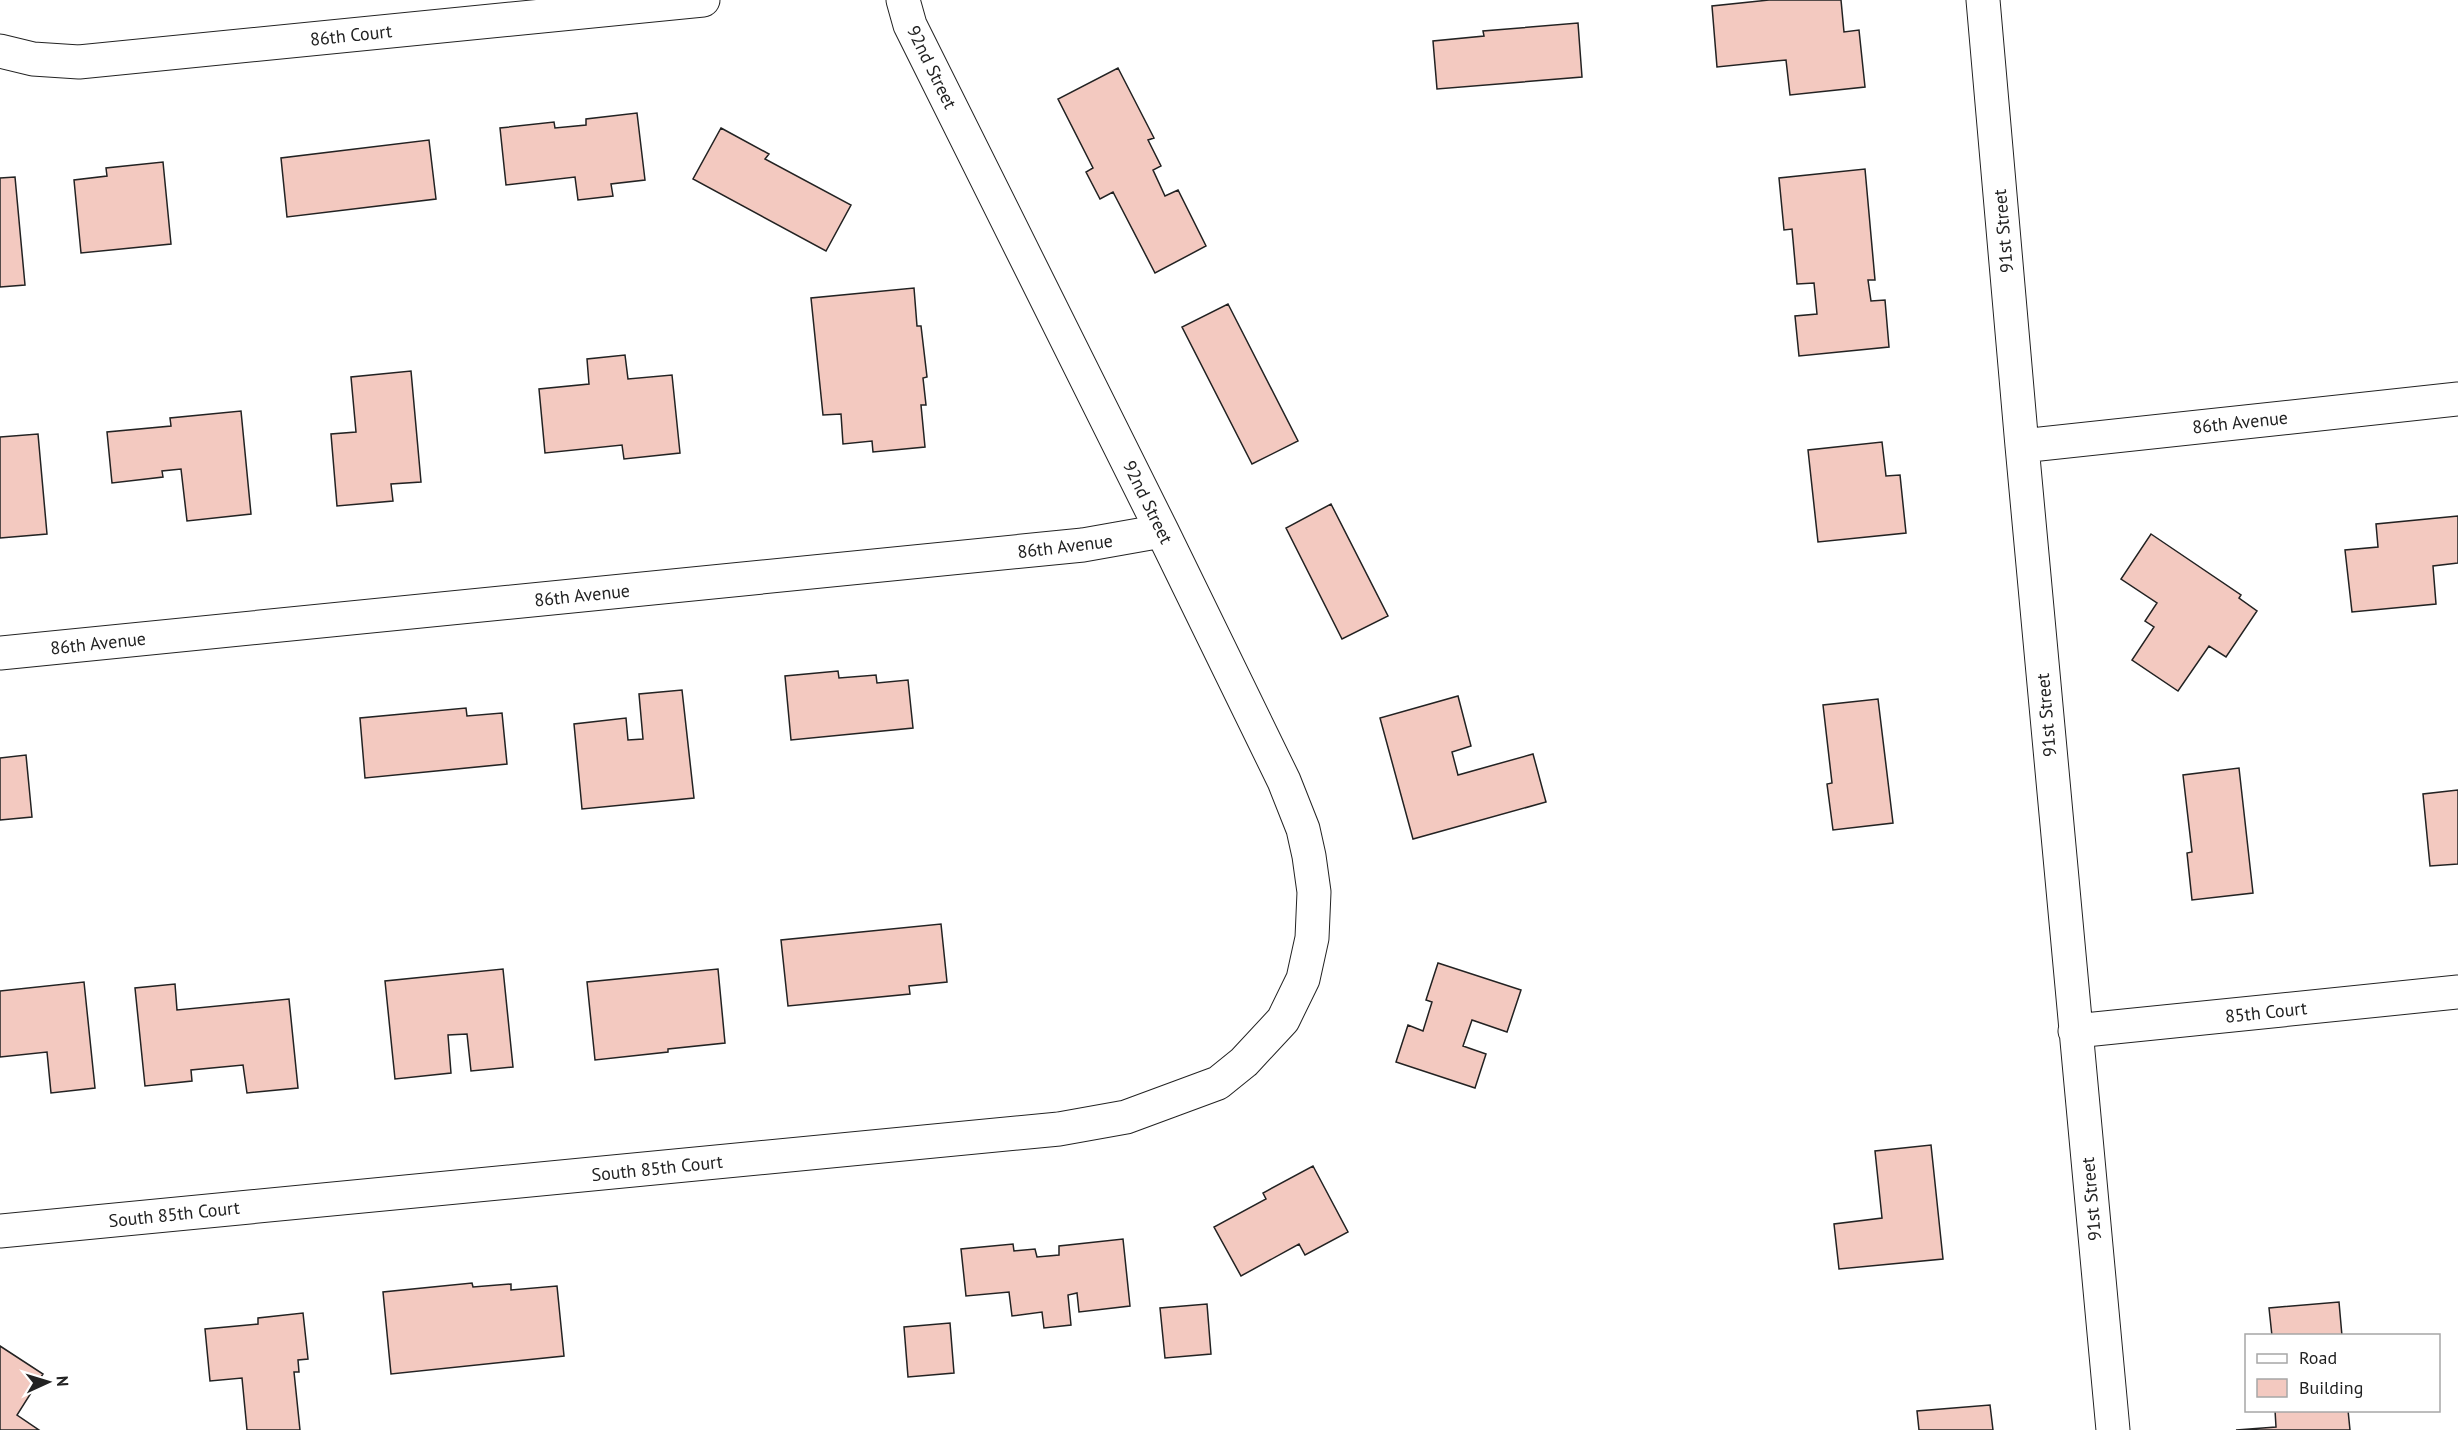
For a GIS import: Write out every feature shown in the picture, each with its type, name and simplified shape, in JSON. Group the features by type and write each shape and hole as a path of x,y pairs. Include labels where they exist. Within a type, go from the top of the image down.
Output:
{"street":[{"name":"86th Court","path":"0,51 33,58 79,62 703,0"},
{"name":"92nd Street","path":"903,0 910,25 1162,531 1284,781 1303,829 1314,892 1312,938 1304,978 1283,1020"},
{"name":"91st Street","path":"1983,0 2113,1430"},
{"name":"86th Avenue","path":"2022,446 2458,399"},
{"name":"86th Avenue","path":"0,652 1083,545 1162,531"},
{"name":"85th Court","path":"2075,1031 2458,992"},
{"name":"South 85th Court","path":"0,1231 1059,1129 1126,1117 1218,1083 1244,1062 1283,1020"}],"building":[{"path":"1769,0 1841,0 1844,32 1859,30 1865,87 1790,95 1786,60 1717,67 1712,6"},
{"path":"1578,23 1582,77 1437,89 1433,41 1484,36 1483,31"},
{"path":"1118,68 1154,138 1148,140 1161,166 1153,170 1165,196 1178,190 1206,246 1155,273 1113,192 1100,199 1086,172 1093,168 1058,99"},
{"path":"637,113 645,180 611,184 613,196 578,200 575,177 506,185 500,128 554,122 555,128 586,125 586,119"},
{"path":"721,128 769,154 765,159 851,205 826,251 693,179"},
{"path":"429,140 436,199 287,217 281,158"},
{"path":"163,162 171,244 81,253 74,180 107,176 106,168"},
{"path":"1865,169 1875,280 1868,280 1871,301 1885,300 1889,347 1799,356 1795,316 1817,314 1814,283 1797,284 1792,229 1784,230 1779,178"},
{"path":"15,177 25,285 0,287 0,178"},
{"path":"914,288 917,326 921,326 927,377 923,378 926,405 921,405 925,447 873,452 872,441 843,444 841,414 823,415 811,298"},
{"path":"1228,304 1298,441 1252,464 1182,327"},
{"path":"625,355 628,379 672,375 680,453 624,459 622,445 545,453 539,389 589,384 587,359"},
{"path":"411,371 421,482 391,484 393,501 337,506 331,434 356,432 351,377"},
{"path":"241,411 251,514 187,521 181,469 162,471 163,477 112,483 107,432 171,426 170,418"},
{"path":"38,434 47,534 0,538 0,437"},
{"path":"1882,442 1886,476 1900,475 1906,533 1818,542 1808,450"},
{"path":"1331,504 1388,616 1342,639 1286,528"},
{"path":"2458,516 2458,563 2433,566 2436,604 2352,612 2345,550 2378,547 2376,524"},
{"path":"2151,534 2241,595 2239,598 2257,611 2226,657 2209,646 2178,691 2132,660 2154,627 2145,621 2157,603 2121,579"},
{"path":"838,671 839,678 876,675 877,683 908,680 913,728 791,740 785,676"},
{"path":"682,690 694,798 582,809 574,724 626,718 628,740 643,739 639,694"},
{"path":"1458,696 1471,746 1452,752 1458,775 1533,754 1546,802 1413,839 1380,718"},
{"path":"1878,699 1893,823 1833,830 1827,784 1832,783 1823,705"},
{"path":"466,708 467,716 502,713 507,764 365,778 360,718"},
{"path":"26,755 32,817 0,820 0,758"},
{"path":"2239,768 2253,893 2192,900 2187,853 2192,852 2183,775"},
{"path":"2458,790 2458,864 2430,866 2423,794"},
{"path":"941,924 947,982 909,986 910,994 788,1006 781,940"},
{"path":"1438,963 1521,990 1507,1032 1472,1020 1463,1046 1486,1054 1475,1088 1396,1062 1408,1025 1423,1031 1432,1002 1426,1000"},
{"path":"503,969 513,1067 471,1071 467,1034 448,1035 451,1073 395,1079 385,981"},
{"path":"718,969 725,1043 595,1060 587,982"},
{"path":"84,982 95,1088 51,1093 47,1052 0,1057 0,991"},
{"path":"175,984 177,1010 289,999 298,1088 247,1093 243,1065 191,1070 192,1081 145,1086 135,988"},
{"path":"1931,1145 1943,1259 1839,1269 1834,1224 1882,1218 1875,1151"},
{"path":"1313,1166 1348,1232 1305,1255 1299,1244 1241,1276 1214,1227 1266,1199 1263,1193"},
{"path":"1123,1239 1130,1306 1079,1312 1077,1293 1068,1295 1071,1325 1044,1328 1042,1312 1012,1316 1009,1292 966,1296 961,1249 1013,1244 1014,1251 1035,1249 1037,1257 1059,1255 1059,1246"},
{"path":"472,1283 473,1287 511,1284 511,1290 557,1286 564,1356 391,1374 383,1292"},
{"path":"2339,1302 2342,1334 2272,1334 2269,1308"},
{"path":"1207,1304 1211,1354 1165,1358 1160,1308"},
{"path":"303,1313 308,1359 298,1360 299,1372 294,1372 300,1430 247,1430 242,1378 210,1381 205,1329 258,1324 258,1318"},
{"path":"950,1323 954,1373 908,1377 904,1327"},
{"path":"0,1346 43,1374 17,1415 39,1430 0,1430"},
{"path":"1990,1405 1993,1430 1919,1430 1917,1411"},
{"path":"2275,1412 2348,1412 2350,1430 2236,1430 2276,1427"}]}
